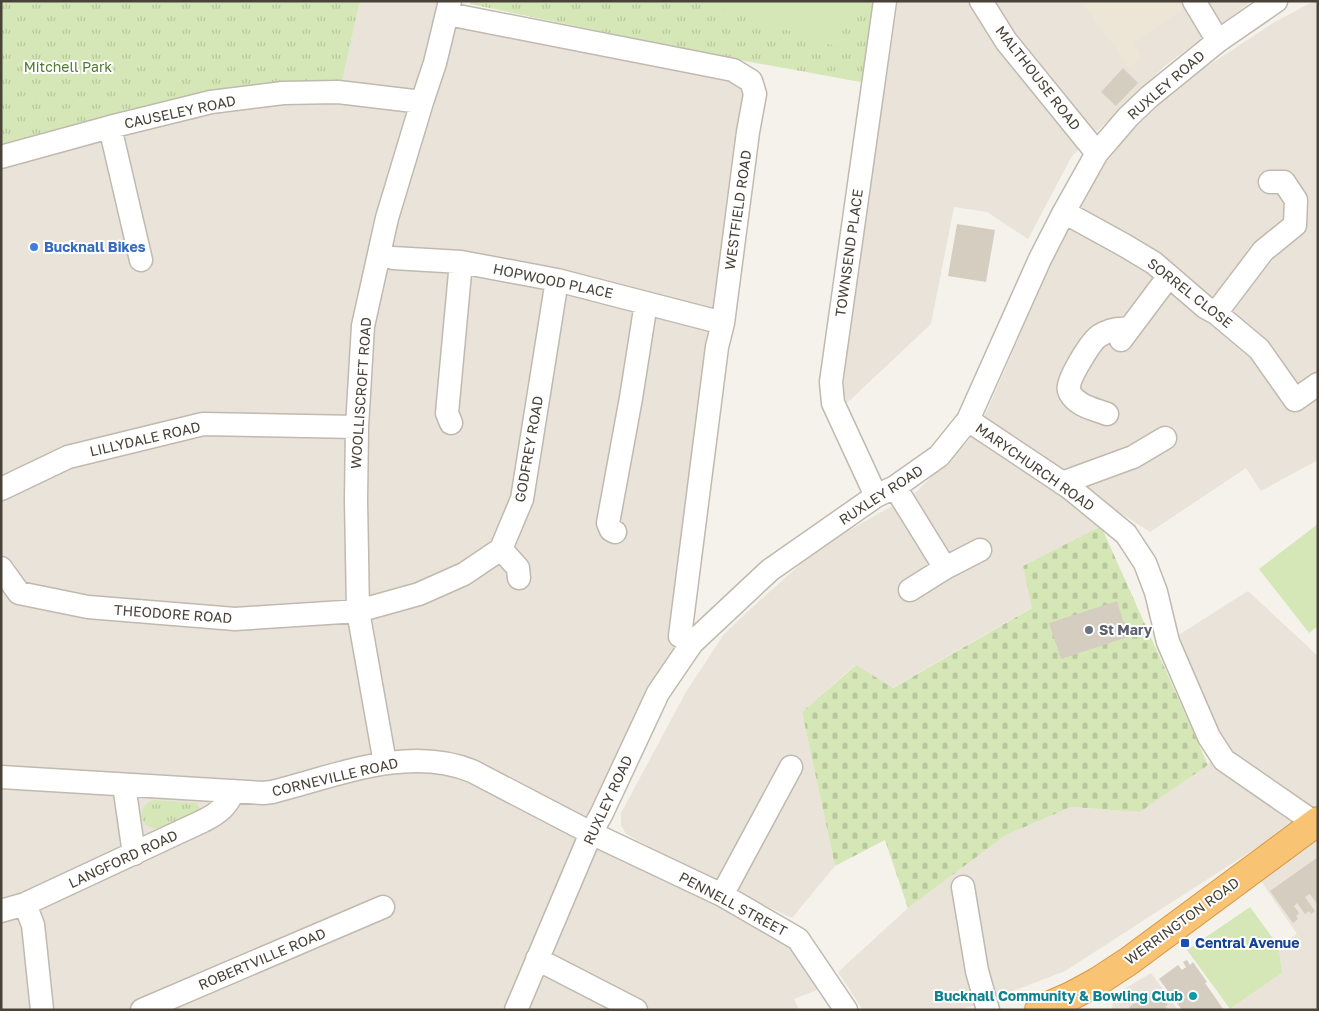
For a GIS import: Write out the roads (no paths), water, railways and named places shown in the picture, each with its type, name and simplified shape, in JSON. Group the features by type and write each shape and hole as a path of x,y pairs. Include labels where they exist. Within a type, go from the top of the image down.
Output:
{"highway":[{"name":"WERRINGTON ROAD","path":"1039,1010 1078,1003 1097,982 1129,961 1316,822"}],"street":[{"name":"TOWNSEND PLACE","path":"885,1 831,382 832,403 886,492 945,568"},
{"name":"MALTHOUSE ROAD","path":"981,1 1006,41 1097,153"},
{"path":"1194,1 1218,41"},
{"name":"RUXLEY ROAD","path":"516,1010 591,833 658,693 692,643 770,570 939,456 968,420 1040,259 1097,153 1128,117 1149,97 1218,41 1276,1"},
{"name":"WOOLLISCROFT ROAD","path":"385,763 358,611 357,427 363,326 387,218 422,102 436,63 449,8"},
{"name":"WESTFIELD ROAD","path":"449,8 734,70 751,81 755,94 748,132 723,323 717,347 680,636 692,643"},
{"name":"CAUSELEY ROAD","path":"1,157 211,102 283,93 338,92 422,102"},
{"path":"110,128 141,260"},
{"path":"1216,313 1263,251 1295,224 1296,200 1284,182 1270,182"},
{"name":"SORREL CLOSE","path":"1064,212 1124,244 1154,263 1216,313 1258,349 1299,409 1318,384"},
{"name":"HOPWOOD PLACE","path":"380,254 393,258 461,262 557,280 723,323"},
{"path":"451,423 447,413 461,262"},
{"path":"1107,414 1079,403 1070,393 1069,385 1093,341 1105,332 1120,328 1125,334 1168,276"},
{"name":"GODFREY ROAD","path":"501,549 522,499 557,280"},
{"path":"615,532 611,530 608,524 646,303"},
{"name":"MARYCHURCH ROAD","path":"968,420 1070,488 1126,534 1145,563 1156,592 1168,642 1209,737 1224,760 1316,822"},
{"name":"LILLYDALE ROAD","path":"1,489 68,457 203,424 357,427"},
{"path":"1062,483 1133,457 1165,438"},
{"path":"358,611 419,594 464,574 501,549 518,568 519,578"},
{"path":"910,590 945,568 980,550"},
{"name":"THEODORE ROAD","path":"1,568 19,593 88,608 235,619 358,611"},
{"name":"CORNEVILLE ROAD","path":"1,777 263,793 385,763 433,761 452,764 472,771 591,833"},
{"path":"722,895 791,767"},
{"path":"124,785 134,854"},
{"name":"LANGFORD ROAD","path":"1,911 25,904 183,832 225,807 234,791"},
{"name":"PENNELL STREET","path":"591,833 722,895 798,939 846,1010"},
{"path":"963,887 977,971 988,1010"},
{"path":"25,904 33,925 42,1010"},
{"name":"ROBERTVILLE ROAD","path":"142,1010 383,907"},
{"path":"537,959 636,1010"}],"place":[{"name":"Bucknall Bikes","path":"34,247"},
{"name":"St Mary","path":"1089,630"},
{"name":"Central Avenue","path":"1185,943"},
{"name":"Bucknall Community & Bowling Club","path":"1193,996"}],"park label":[{"name":"Mitchell Park","path":"68,67"}]}
